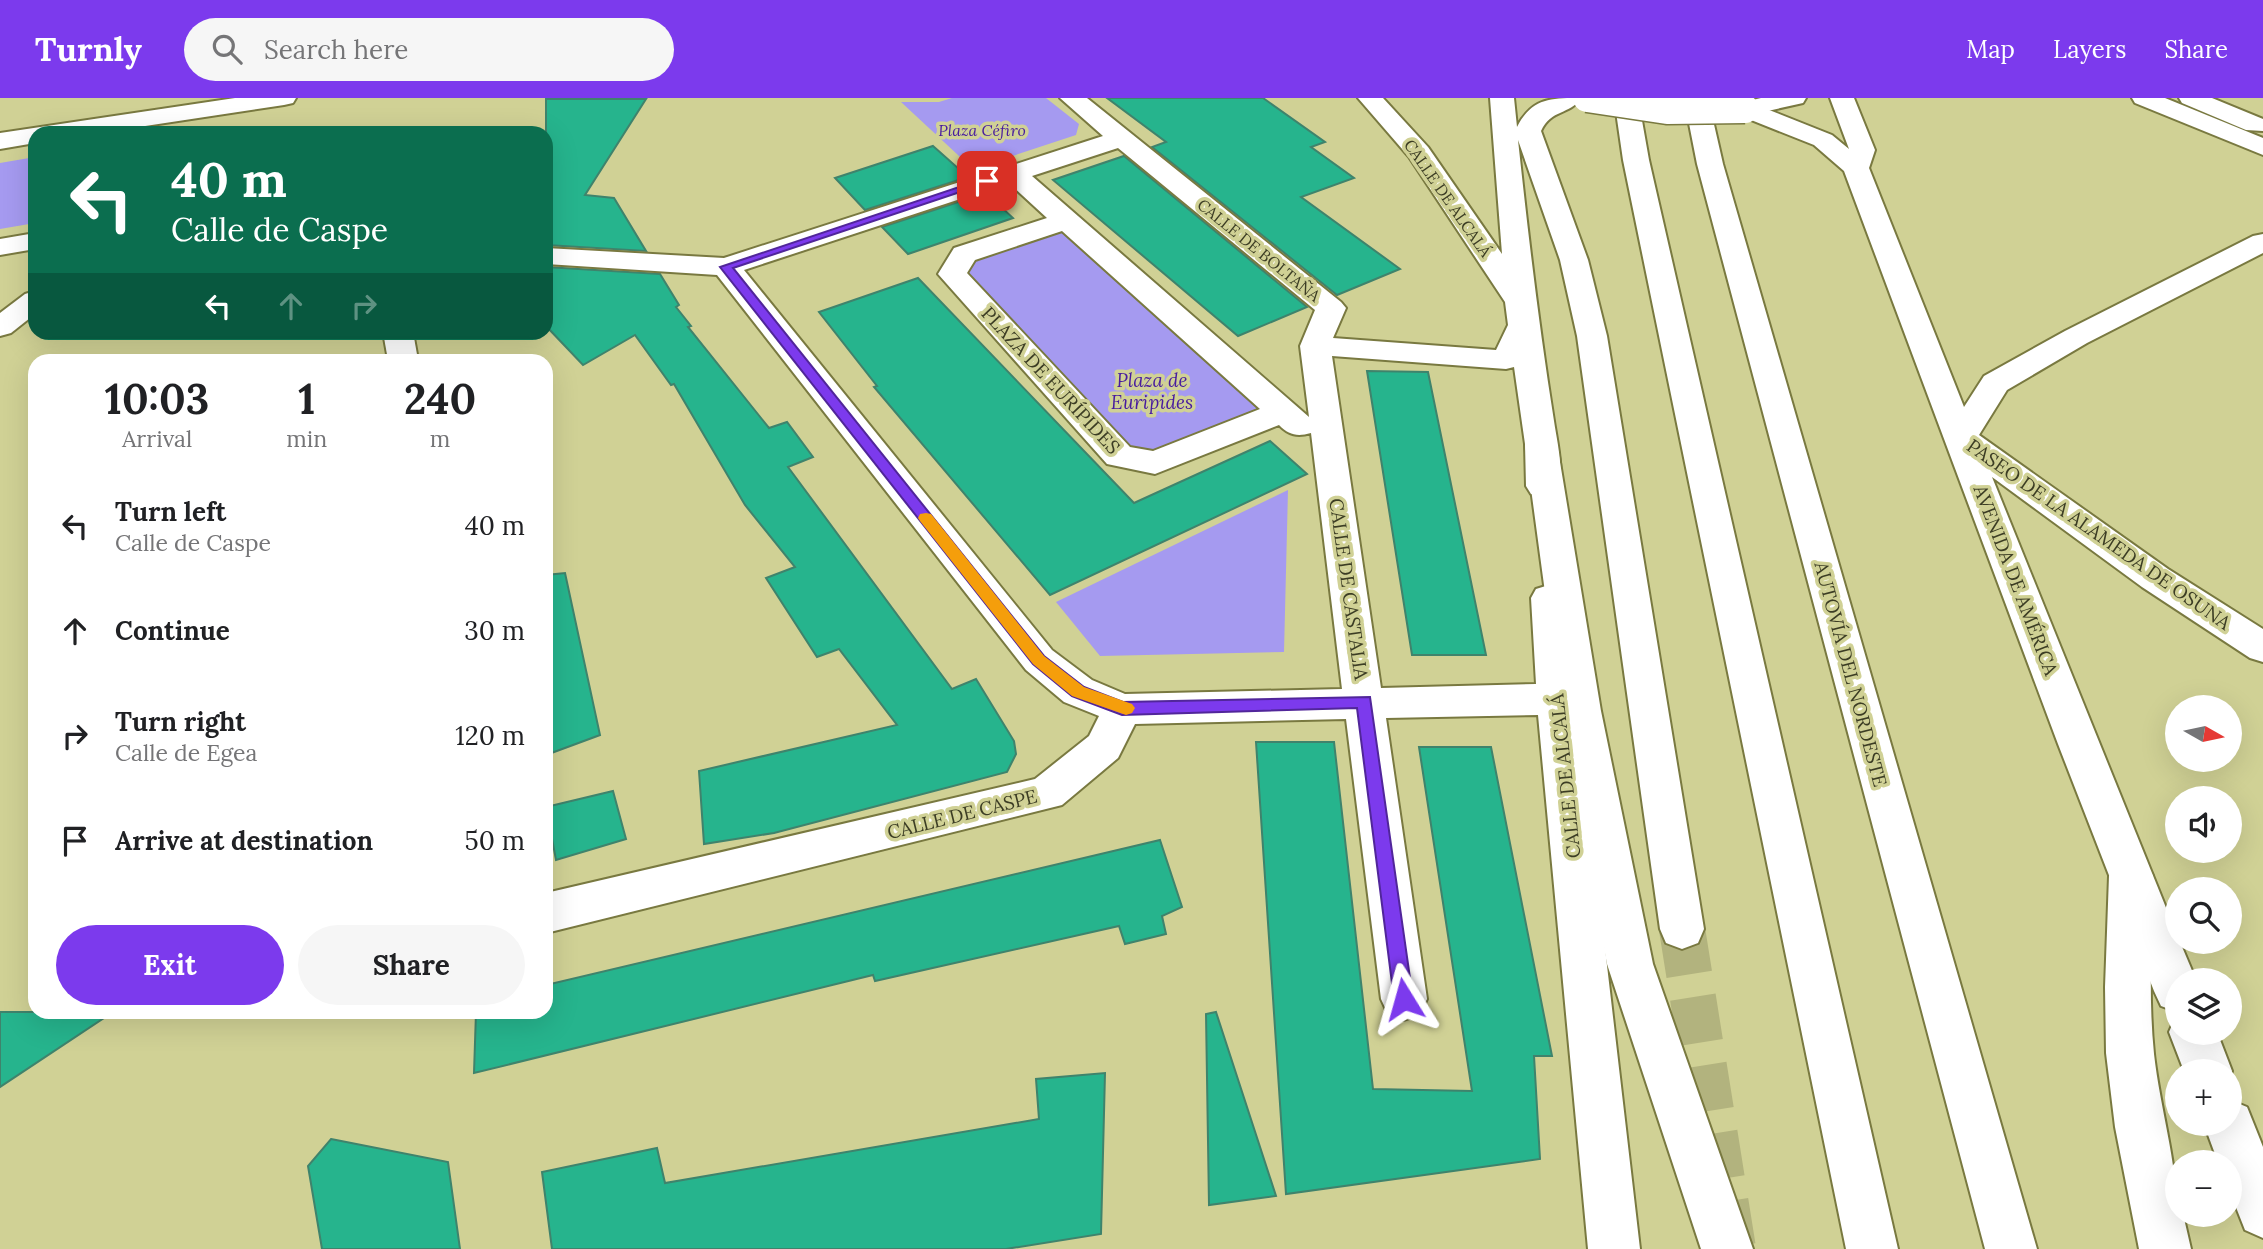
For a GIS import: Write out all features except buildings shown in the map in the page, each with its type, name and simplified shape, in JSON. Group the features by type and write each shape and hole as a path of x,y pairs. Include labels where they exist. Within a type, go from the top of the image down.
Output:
{"main road":[{"path":"66,124 271,98"},
{"path":"226,126 271,98"},
{"name":"CALLE DE BOLTAÑA","path":"1072,98 1331,308 1315,346"},
{"name":"CALLE DE ALCALÁ","path":"1370,98 1419,152 1522,313"},
{"name":"CALLE DE ALCALÁ","path":"1502,98 1522,313 1541,444 1556,699 1614,1249"},
{"path":"1569,98 1536,114 1528,131 1574,260 1592,337 1682,929"},
{"path":"1587,98 1667,110 1745,109 1794,98"},
{"path":"1626,98 1636,160 1872,1249"},
{"name":"AUTOVÍA DEL NORDESTE","path":"1696,98 1721,204 2011,1249"},
{"name":"AVENIDA DE AMÉRICA","path":"1842,98 1862,150 1856,168"},
{"path":"2144,98 2260,133"},
{"path":"2183,98 2260,133"},
{"path":"2191,98 2260,133"},
{"name":"AVENIDA DE AMÉRICA","path":"1745,109 1824,140 1856,168 2168,968"},
{"path":"0,141 28,136"},
{"path":"553,257 726,267 1122,138"},
{"path":"1013,173 1331,453"},
{"name":"PLAZA DE EURÍPIDES","path":"1065,221 964,254 952,274 1119,456 1155,463 1282,412"},
{"path":"0,247 28,242"},
{"name":"PASEO DE LA ALAMEDA DE OSUNA","path":"2263,242 2076,337 1995,383 1961,438 2155,578 2263,648"},
{"path":"726,267 1039,660 1078,691 1122,709 1364,701 1556,699"},
{"path":"0,327 28,305"},
{"path":"1315,346 1506,360 1522,313"},
{"name":"CALLE DE CASTALIA","path":"1315,346 1404,999"},
{"path":"1541,444 1581,711 1630,964 1727,1249"},
{"name":"CALLE DE CASPE","path":"553,911 1047,793 1104,747 1122,709"},
{"path":"2132,876 2128,994 2130,1054 2144,1148 2165,1249"},
{"path":"2234,1136 2263,1212"}],"green space":[{"name":"Plaza Céfiro","path":"952,98 1046,98 1079,124 1076,135 973,169 901,102 939,102"},
{"path":"28,158 28,224 0,229 0,163"},
{"name":"Plaza de Euripides","path":"1060,227 1269,412 1155,456 1123,450 961,274 974,256"},
{"path":"1288,490 1284,652 1100,656 1056,602"}],"tunnel":[{"path":"1682,929 1733,1249"}],"slow traffic":[{"path":"926,518 1039,660 1078,691 1122,709 1126,708"}],"route":[{"path":"987,181 726,267 1039,660 1078,691 1122,709 1364,701 1404,999"}]}
